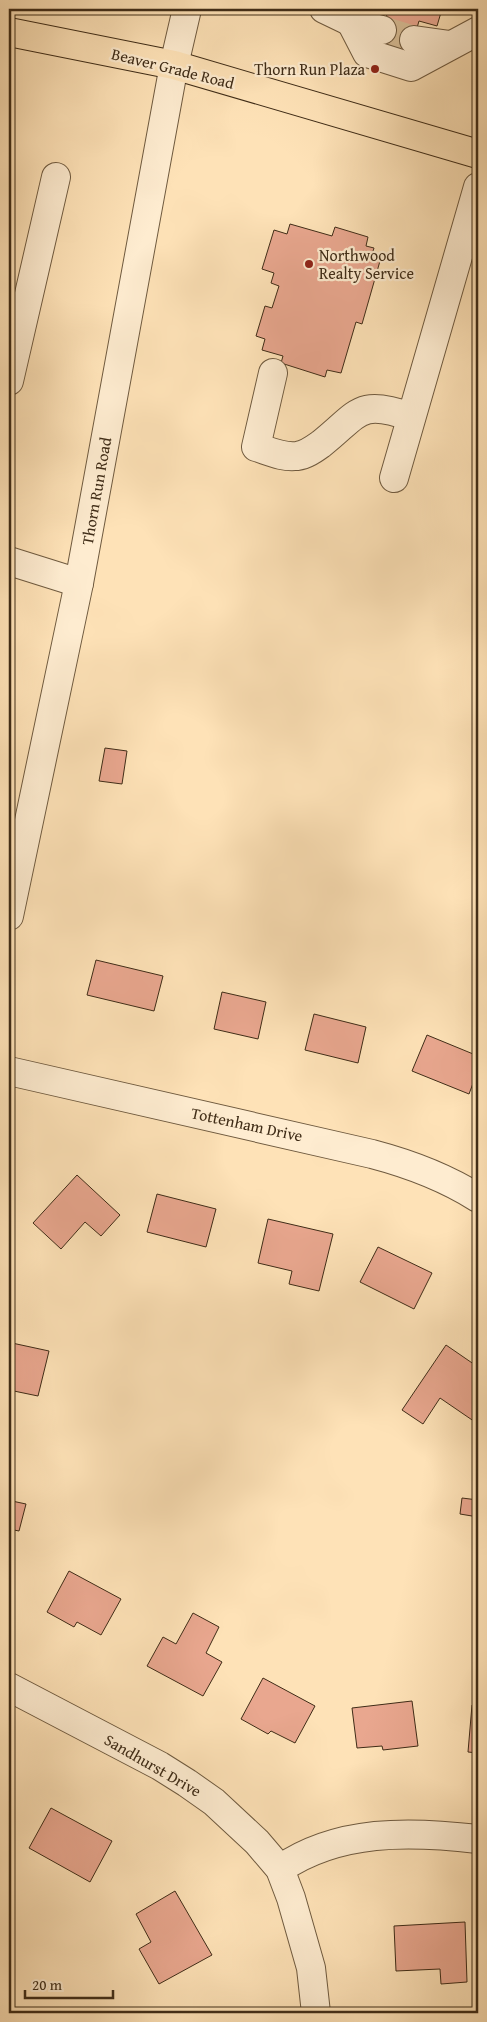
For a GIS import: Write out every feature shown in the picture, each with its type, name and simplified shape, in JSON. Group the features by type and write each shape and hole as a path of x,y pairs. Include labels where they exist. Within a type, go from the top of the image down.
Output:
{"main road":[{"name":"Beaver Grade Road","path":"9,32 174,65 478,154"}],"street":[{"name":"Thorn Run Road","path":"9,916 79,583 174,65 187,9"},
{"path":"324,9 351,22 382,30"},
{"path":"351,22 367,53 411,67 478,31"},
{"path":"414,40 450,45"},
{"path":"9,381 56,177"},
{"path":"394,478 478,187"},
{"path":"273,373 256,447 283,456 298,456 310,452 355,413 370,408 388,408 411,417"},
{"path":"9,561 79,583"},
{"name":"Tottenham Drive","path":"9,1072 411,1164 442,1178 478,1198"},
{"name":"Sandhurst Drive","path":"9,1687 187,1782 214,1802 258,1842 280,1869 291,1898 311,1968 316,2013"},
{"path":"280,1869 301,1854 327,1844 352,1839 434,1833 478,1839"}],"building":[{"path":"379,9 442,9 437,26 419,21 409,55 378,45 388,11"},
{"path":"290,224 332,236 335,227 368,237 366,246 374,248 371,258 380,261 362,324 356,322 341,373 327,370 325,377 281,363 283,356 262,350 265,339 256,336 265,306 272,308 279,286 271,283 274,273 262,269 274,230 287,234"},
{"path":"105,748 127,751 122,784 99,781"},
{"path":"96,960 163,976 154,1011 87,995"},
{"path":"222,992 266,1002 258,1039 214,1029"},
{"path":"314,1014 366,1027 358,1063 305,1050"},
{"path":"427,1035 478,1056 478,1070 469,1094 412,1071"},
{"path":"77,1175 120,1215 101,1236 85,1222 61,1249 33,1223"},
{"path":"157,1194 216,1209 206,1247 147,1232"},
{"path":"268,1219 333,1234 319,1291 289,1284 292,1271 258,1263"},
{"path":"378,1247 432,1273 414,1309 360,1282"},
{"path":"12,1343 49,1351 38,1396 9,1390 9,1355"},
{"path":"446,1345 478,1367 478,1424 440,1398 423,1424 402,1410"},
{"path":"9,1489 14,1490 12,1501 26,1504 19,1531 9,1529"},
{"path":"462,1498 478,1500 478,1517 460,1514"},
{"path":"69,1571 121,1599 101,1635 77,1622 74,1627 47,1612"},
{"path":"193,1613 219,1627 206,1653 222,1662 203,1696 147,1666 163,1637 176,1644"},
{"path":"263,1678 315,1706 295,1743 271,1731 268,1734 241,1719"},
{"path":"412,1701 418,1746 383,1750 382,1746 357,1748 352,1708"},
{"path":"472,1705 478,1706 478,1753 468,1752"},
{"path":"51,1808 112,1841 90,1882 29,1848"},
{"path":"175,1891 212,1955 159,1984 139,1949 151,1942 136,1914"},
{"path":"465,1922 467,1982 441,1984 440,1969 396,1971 394,1926"}],"tunnel":[{"path":"382,30 414,40"}],"place":[{"name":"Thorn Run Plaza","path":"375,69"},
{"name":"Northwood Realty Service","path":"309,264"}]}
